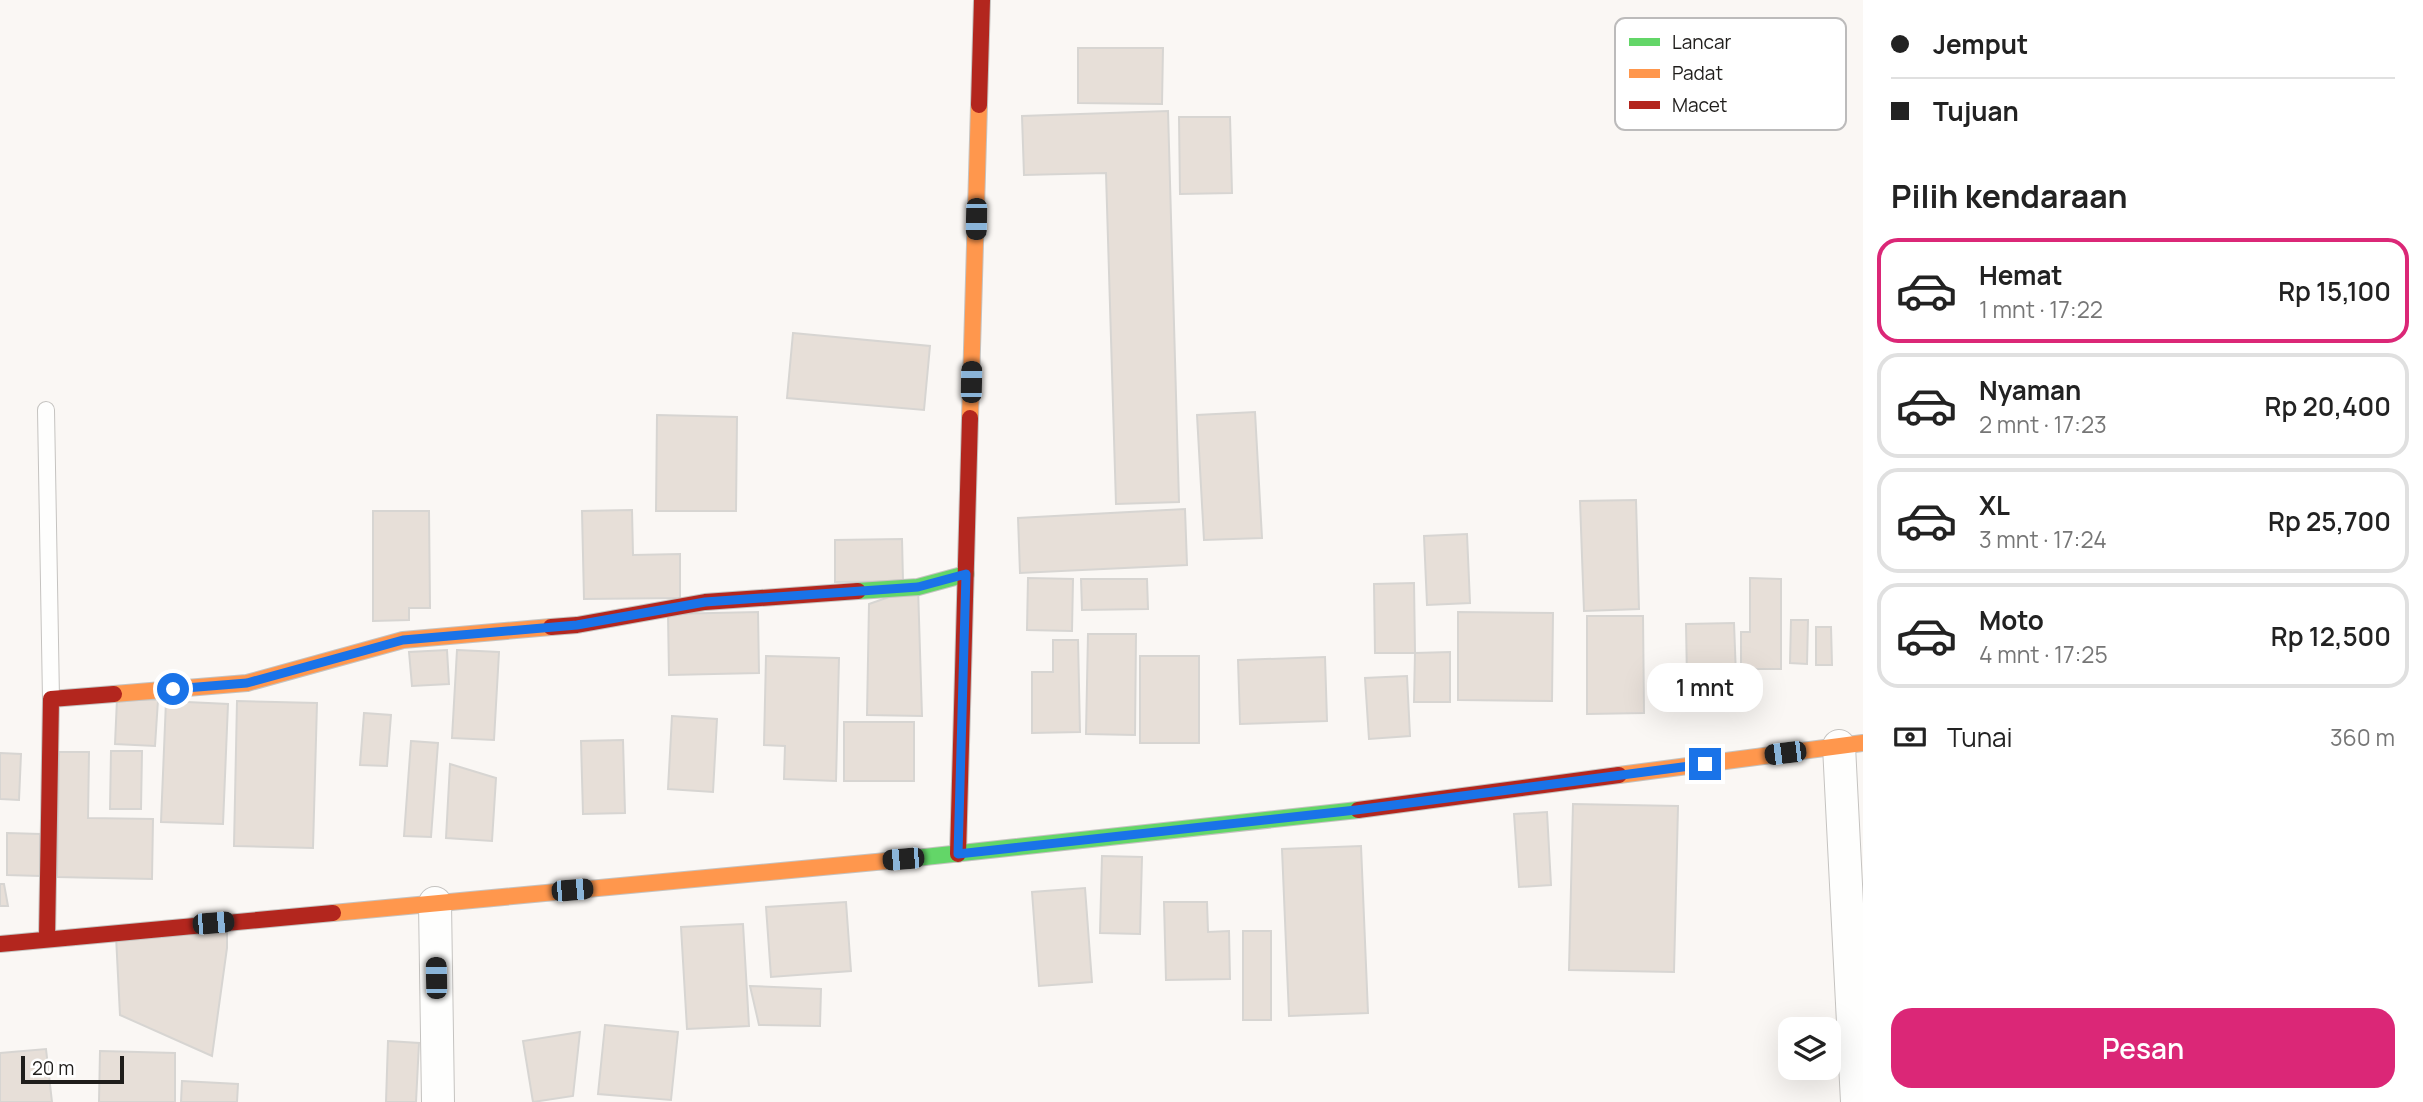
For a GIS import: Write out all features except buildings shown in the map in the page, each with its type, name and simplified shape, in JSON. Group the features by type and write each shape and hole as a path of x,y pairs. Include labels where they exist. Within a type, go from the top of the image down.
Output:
{"street":[{"path":"958,854 982,0"},
{"path":"47,938 51,699 247,683 403,640 577,625 705,602 918,587 966,574"},
{"path":"0,944 958,854 1356,810 1851,744 1857,1102"},
{"path":"435,903 438,1102"}],"lane":[{"path":"46,410 51,699"}],"traffic: fast":[{"path":"858,591 918,587 966,574"},
{"path":"897,860 1358,810"}],"traffic: slow":[{"path":"970,418 979,105"},
{"path":"114,694 247,683 403,640 551,627"},
{"path":"1619,775 1863,743"},
{"path":"333,913 897,860"}],"traffic: jam":[{"path":"979,105 982,0"},
{"path":"958,854 970,418"},
{"path":"551,627 577,625 705,602 858,591"},
{"path":"47,938 51,699 114,694"},
{"path":"1358,810 1619,775"},
{"path":"0,944 333,913"}],"route":[{"path":"173,689 247,683 403,640 577,625 705,602 918,587 966,574 958,854 1356,810 1705,764"}]}
